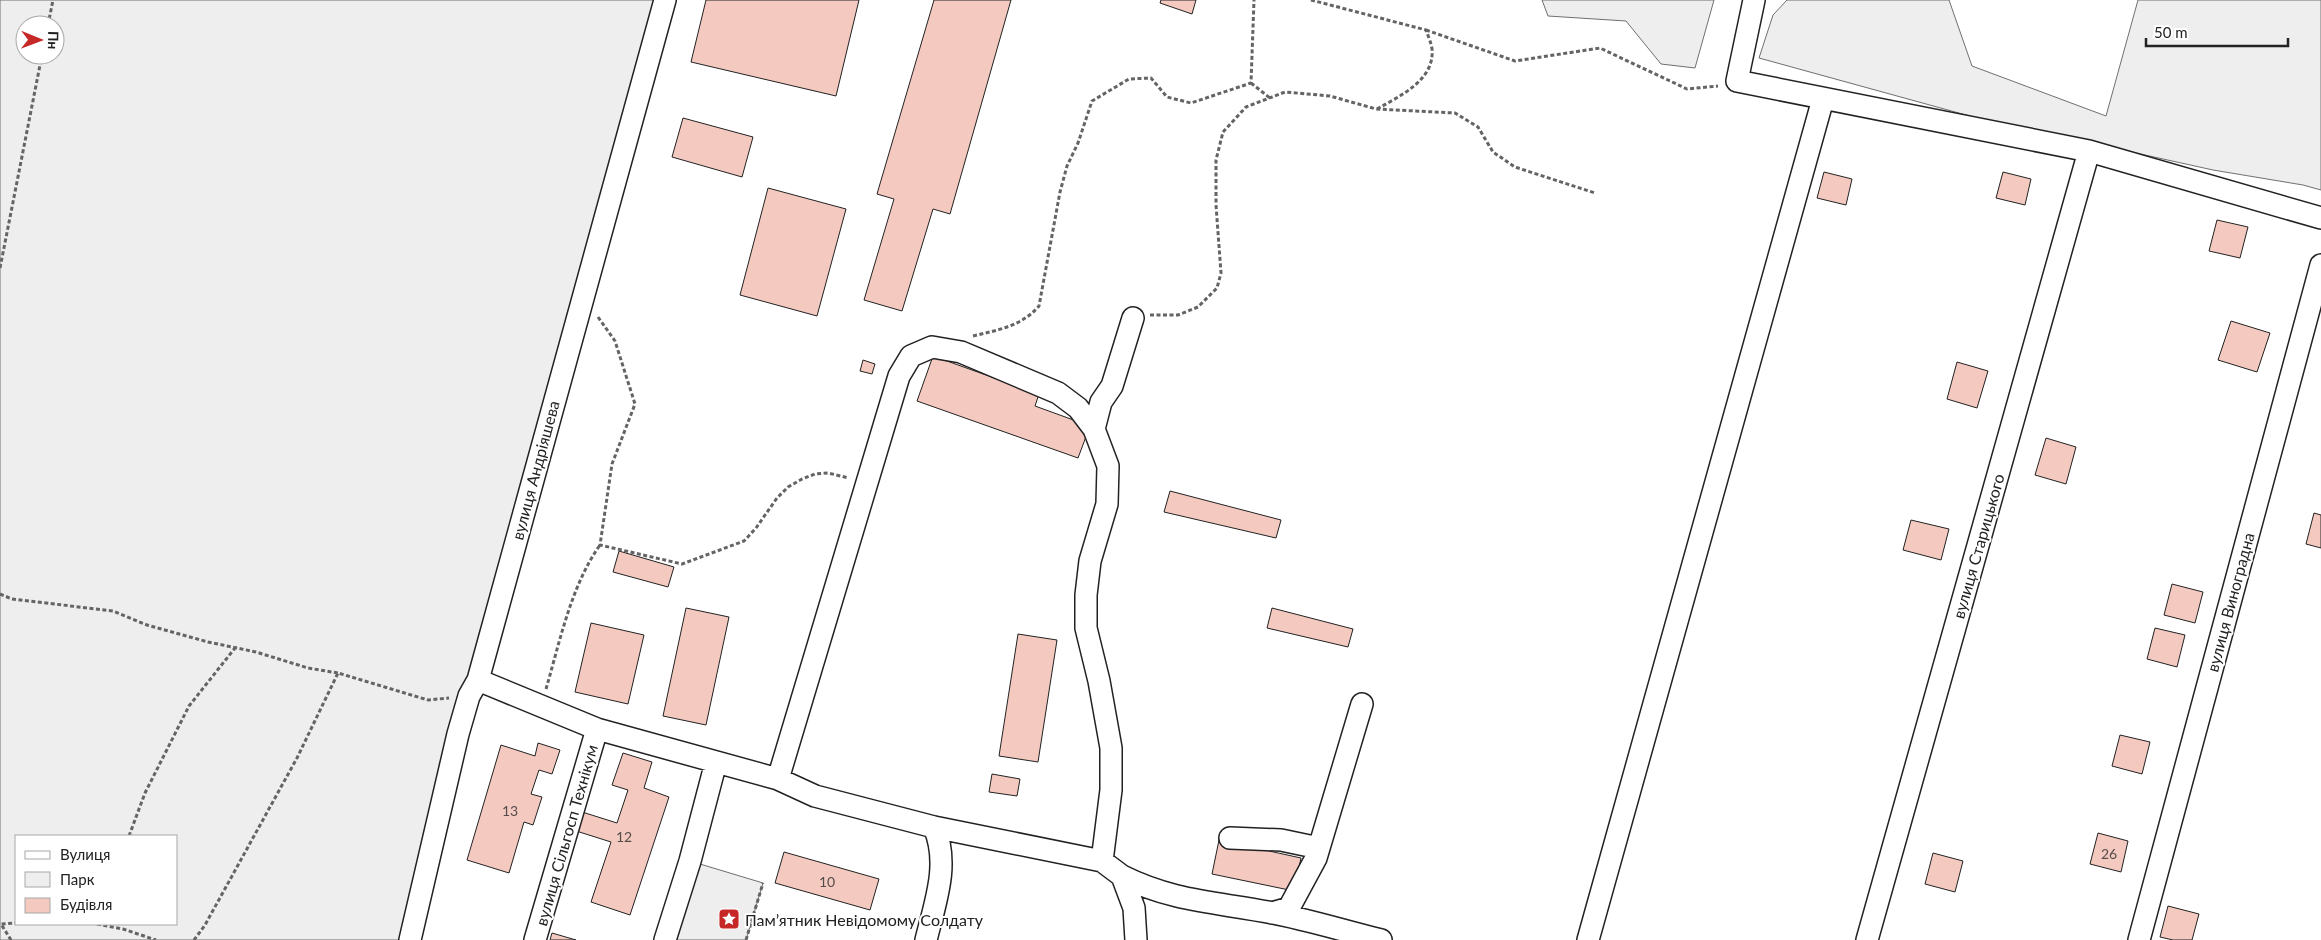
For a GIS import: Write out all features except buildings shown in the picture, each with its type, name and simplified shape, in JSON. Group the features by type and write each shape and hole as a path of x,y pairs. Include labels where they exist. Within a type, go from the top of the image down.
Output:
{"street":[{"name":"вулиця Андріяшева","path":"410,940 458,734 474,688 665,0"},
{"path":"1754,0 1737,81 2088,151 2321,218"},
{"path":"1588,940 1823,99"},
{"name":"вулиця Старицького","path":"1867,940 2088,151"},
{"name":"вулиця Виноградна","path":"2139,940 2321,265"},
{"path":"1094,429 1101,402 1112,386 1133,318"},
{"path":"778,779 898,376 911,356 932,348 961,352 1058,393 1078,408 1094,429 1108,466 1108,504 1090,561 1086,595 1086,628 1099,681 1110,748 1111,790 1102,861 1122,876 1147,888 1190,901 1272,913 1381,940"},
{"name":"вулиця Сільгосп Технікум","path":"474,688 540,706 597,730 778,779 815,796 934,827 1102,861"},
{"path":"1272,913 1289,908 1302,888 1319,848 1362,704"},
{"name":"вулиця Сільгосп Технікум","path":"535,940 597,730"},
{"path":"665,940 690,861 716,762"},
{"path":"926,940 941,872 940,840 934,827"},
{"path":"1230,838 1281,840 1319,848"},
{"path":"1122,876 1134,908 1136,940"}],"path":[{"path":"50,15 53,0"},
{"path":"1250,83 1254,0"},
{"path":"1311,0 1426,30 1515,61 1600,48 1687,89 1720,86 1722,80 1737,81"},
{"path":"1376,109 1407,93 1428,71 1432,50 1426,30"},
{"path":"0,268 1,254 40,65"},
{"path":"970,336 1008,328 1030,316 1039,306 1060,192 1067,166 1078,143 1092,101 1129,79 1151,78 1167,96 1190,104 1250,83"},
{"path":"1250,83 1270,98"},
{"path":"1133,318 1150,315 1178,315 1198,308 1217,288 1221,273 1216,205 1216,160 1223,132 1246,107 1285,92 1330,96 1376,109 1456,112 1478,127 1493,152 1515,167 1595,193"},
{"path":"540,706 575,595 589,561 600,545 612,464 635,404 615,341 583,297"},
{"path":"600,545 682,564 744,541 756,528 777,498 788,487 802,479 815,474 828,473 842,478 853,478 870,470"},
{"path":"0,594 12,599 113,611 147,625 308,668 338,673 428,700 474,688"},
{"path":"129,835 145,793 189,706 235,648"},
{"path":"194,940 205,925 259,829 297,758 338,673"},
{"path":"746,940 763,883"},
{"path":"0,923 15,923"},
{"path":"0,923 11,940"},
{"path":"102,925 123,929 156,940"}],"green space":[{"path":"0,0 664,0 410,940 0,940"},
{"path":"1542,0 1714,0 1695,68 1661,64 1626,21 1548,16"},
{"path":"1787,0 1949,0 1972,66 2106,116 2138,0 2321,0 2321,190 2303,185 2213,170 1977,118 1759,58 1773,15"},
{"path":"690,861 763,883 746,940 665,940"}],"place":[{"name":"Пам’ятник Невідомому Солдату","path":"729,919"}]}
